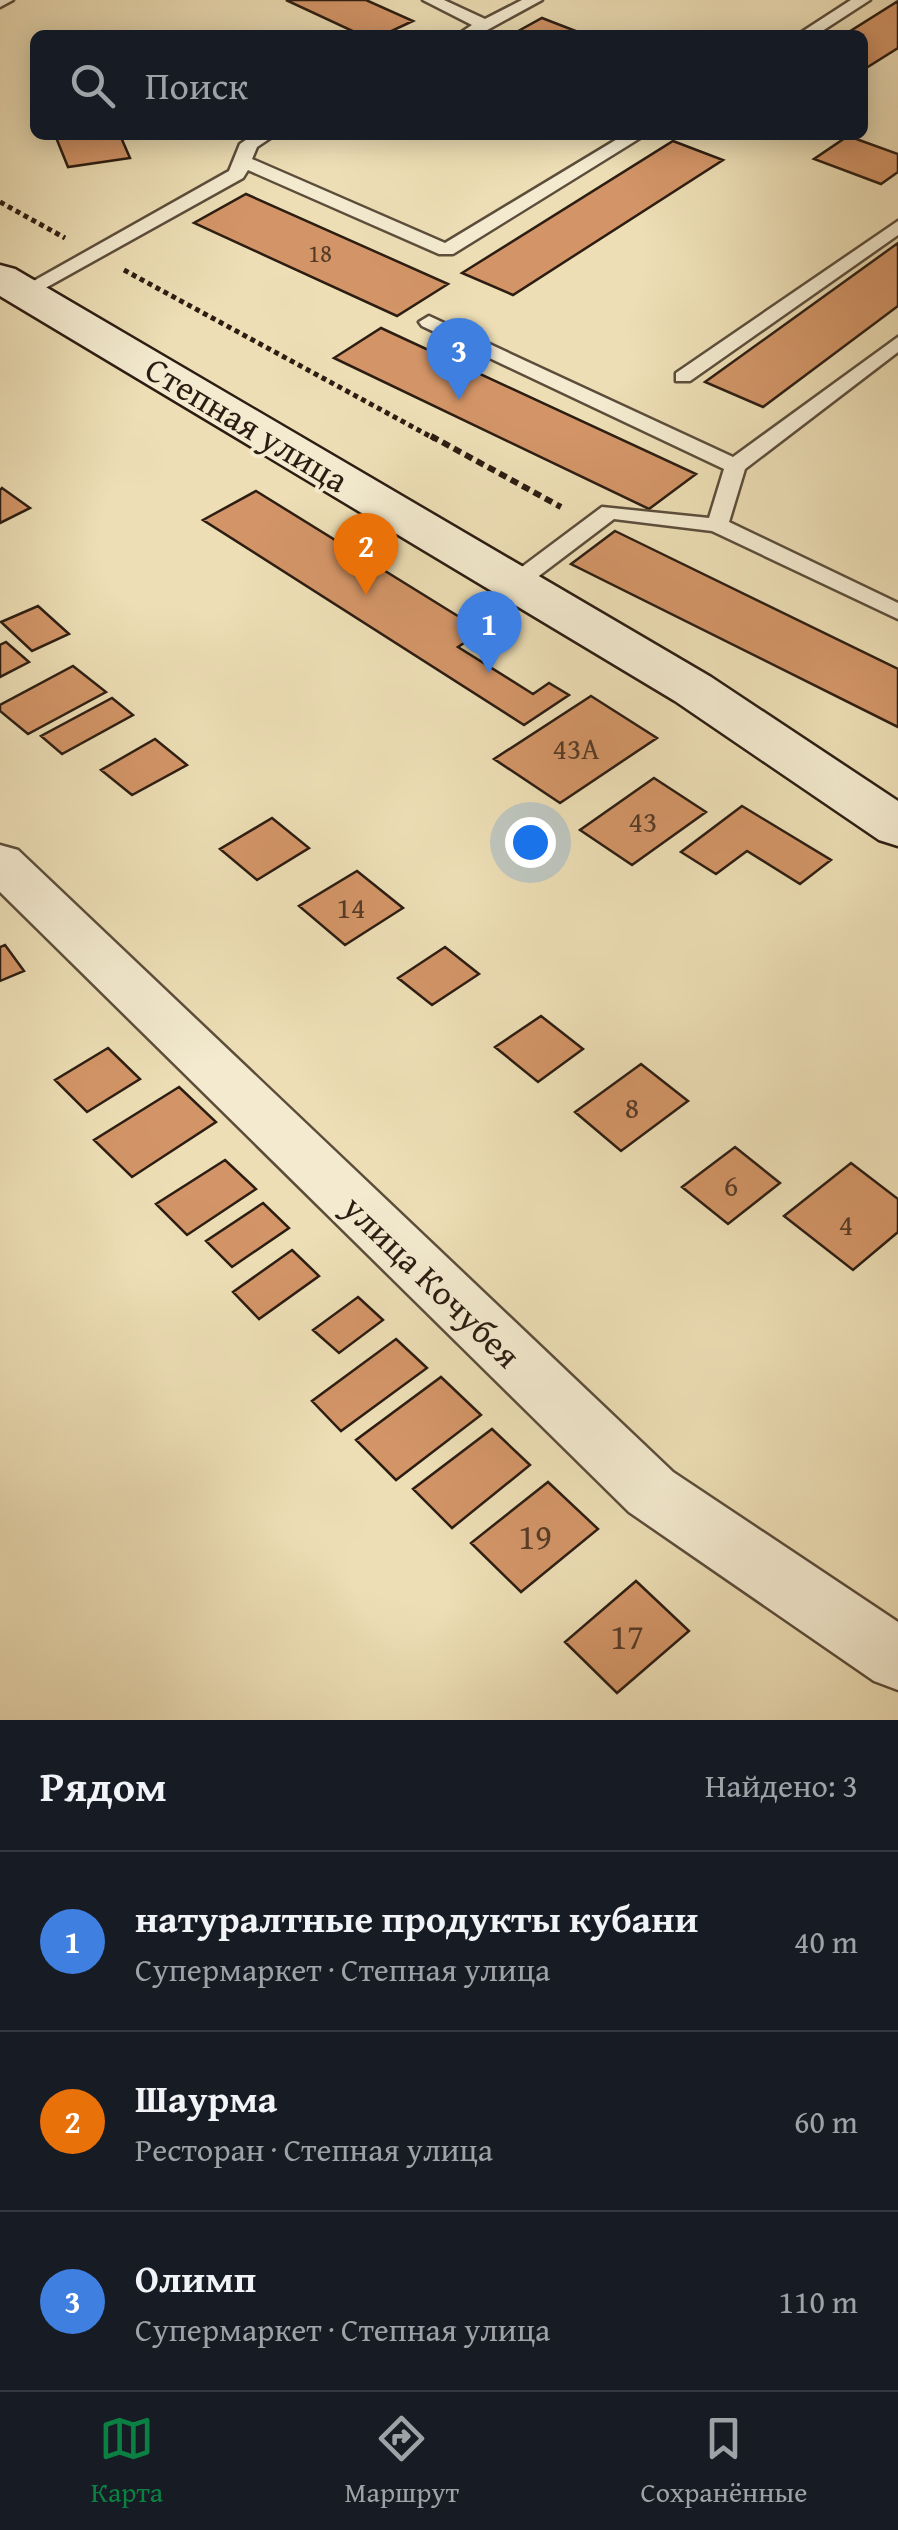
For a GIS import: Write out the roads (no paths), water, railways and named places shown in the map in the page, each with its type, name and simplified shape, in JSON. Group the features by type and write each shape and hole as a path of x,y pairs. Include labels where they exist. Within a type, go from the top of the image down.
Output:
{"main road":[{"name":"Степная улица","path":"12,285 692,689 898,827"}],"street":[{"name":"улица Кочубея","path":"0,862 650,1492 898,1659"}],"lane":[{"path":"431,0 485,24"},
{"path":"474,30 534,0"},
{"path":"813,30 862,0"},
{"path":"12,285 94,253 237,174 249,144 257,140"},
{"path":"242,162 446,250 628,140"},
{"path":"683,378 898,228"},
{"path":"429,322 735,466"},
{"path":"717,525 735,466 898,343"},
{"path":"515,584 610,512 717,525 898,612"}],"place":[{"name":"Олимп","path":"459,400"},
{"name":"Шаурма","path":"366,595"},
{"name":"натуралтные продукты кубани","path":"489,673"}]}
